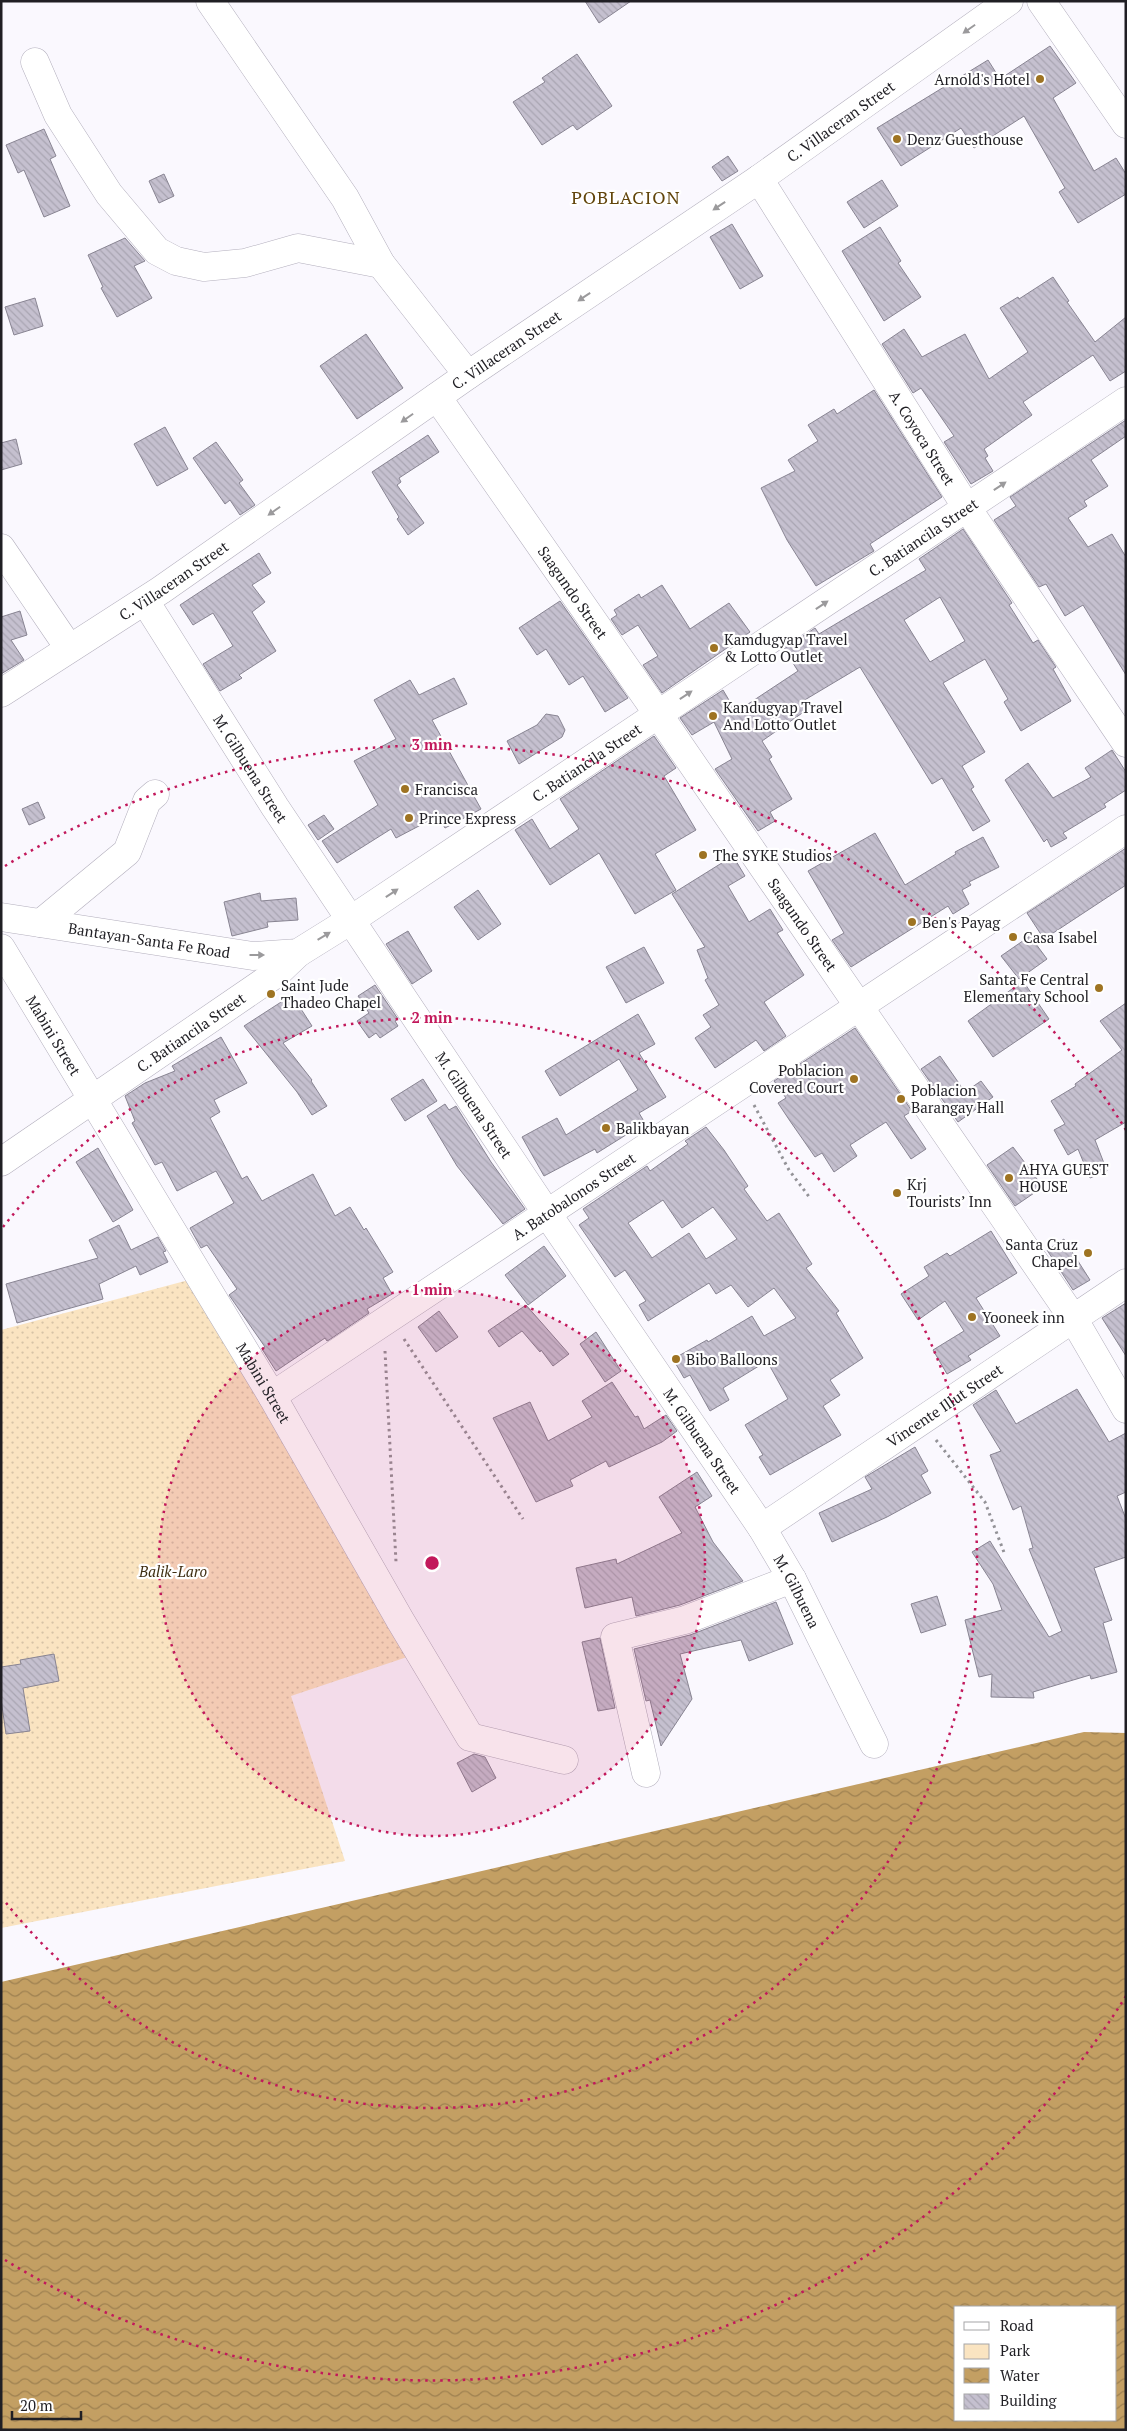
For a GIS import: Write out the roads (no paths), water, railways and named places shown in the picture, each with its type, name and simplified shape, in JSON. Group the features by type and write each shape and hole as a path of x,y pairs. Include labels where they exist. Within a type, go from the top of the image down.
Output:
{"street":[{"path":"210,1 345,198 381,264 468,375"},
{"name":"C. Villaceran Street","path":"1,693 145,601 468,375 760,179 1009,1"},
{"path":"1041,1 1126,124"},
{"path":"35,62 58,115 109,194 157,251 176,261 204,267 245,263 298,248 381,264"},
{"name":"A. Coyoca Street","path":"760,179 967,508 1126,743"},
{"name":"Saagundo Street","path":"438,397 1072,1318 1126,1408"},
{"name":"C. Batiancila Street","path":"1,1162 277,973 298,953 351,920 1126,401"},
{"path":"1,548 69,648"},
{"name":"M. Gilbuena Street","path":"145,601 275,807 546,1212 762,1528"},
{"path":"41,923 127,852 147,801 155,794"},
{"name":"A. Batobalonos Street","path":"272,1396 386,1318 1126,829"},
{"name":"Bantayan-Santa Fe Road","path":"1,917 253,956 298,953"},
{"name":"Mabini Street","path":"1,948 272,1396 400,1620 470,1737 564,1760"},
{"name":"Vincente Illut Street","path":"762,1528 1126,1283"},
{"name":"M. Gilbuena","path":"762,1528 792,1579 874,1744"},
{"path":"646,1773 615,1638 685,1620 792,1579"}],"water":[{"path":"1084,1732 1126,1733 1126,2430 1,2430 1,1982"}],"place":[{"name":"Arnold's Hotel","path":"1040,79"},
{"name":"Denz Guesthouse","path":"897,139"},
{"name":"Kamdugyap Travel & Lotto Outlet","path":"714,648"},
{"name":"Kandugyap Travel And Lotto Outlet","path":"713,716"},
{"name":"Francisca","path":"405,789"},
{"name":"Prince Express","path":"409,818"},
{"name":"The SYKE Studios","path":"703,855"},
{"name":"Ben's Payag","path":"912,922"},
{"name":"Casa Isabel","path":"1013,937"},
{"name":"Santa Fe Central Elementary School","path":"1099,988"},
{"name":"Saint Jude Thadeo Chapel","path":"271,994"},
{"name":"Poblacion Covered Court","path":"854,1079"},
{"name":"Poblacion Barangay Hall","path":"901,1099"},
{"name":"Balikbayan","path":"606,1128"},
{"name":"AHYA GUEST HOUSE","path":"1009,1178"},
{"name":"Krj Tourists’ Inn","path":"897,1193"},
{"name":"Santa Cruz Chapel","path":"1088,1253"},
{"name":"Yooneek inn","path":"972,1317"},
{"name":"Bibo Balloons","path":"676,1359"}],"district":[{"name":"POBLACION","path":"626,197"}],"park label":[{"name":"Balik-Laro","path":"173,1571"}]}
